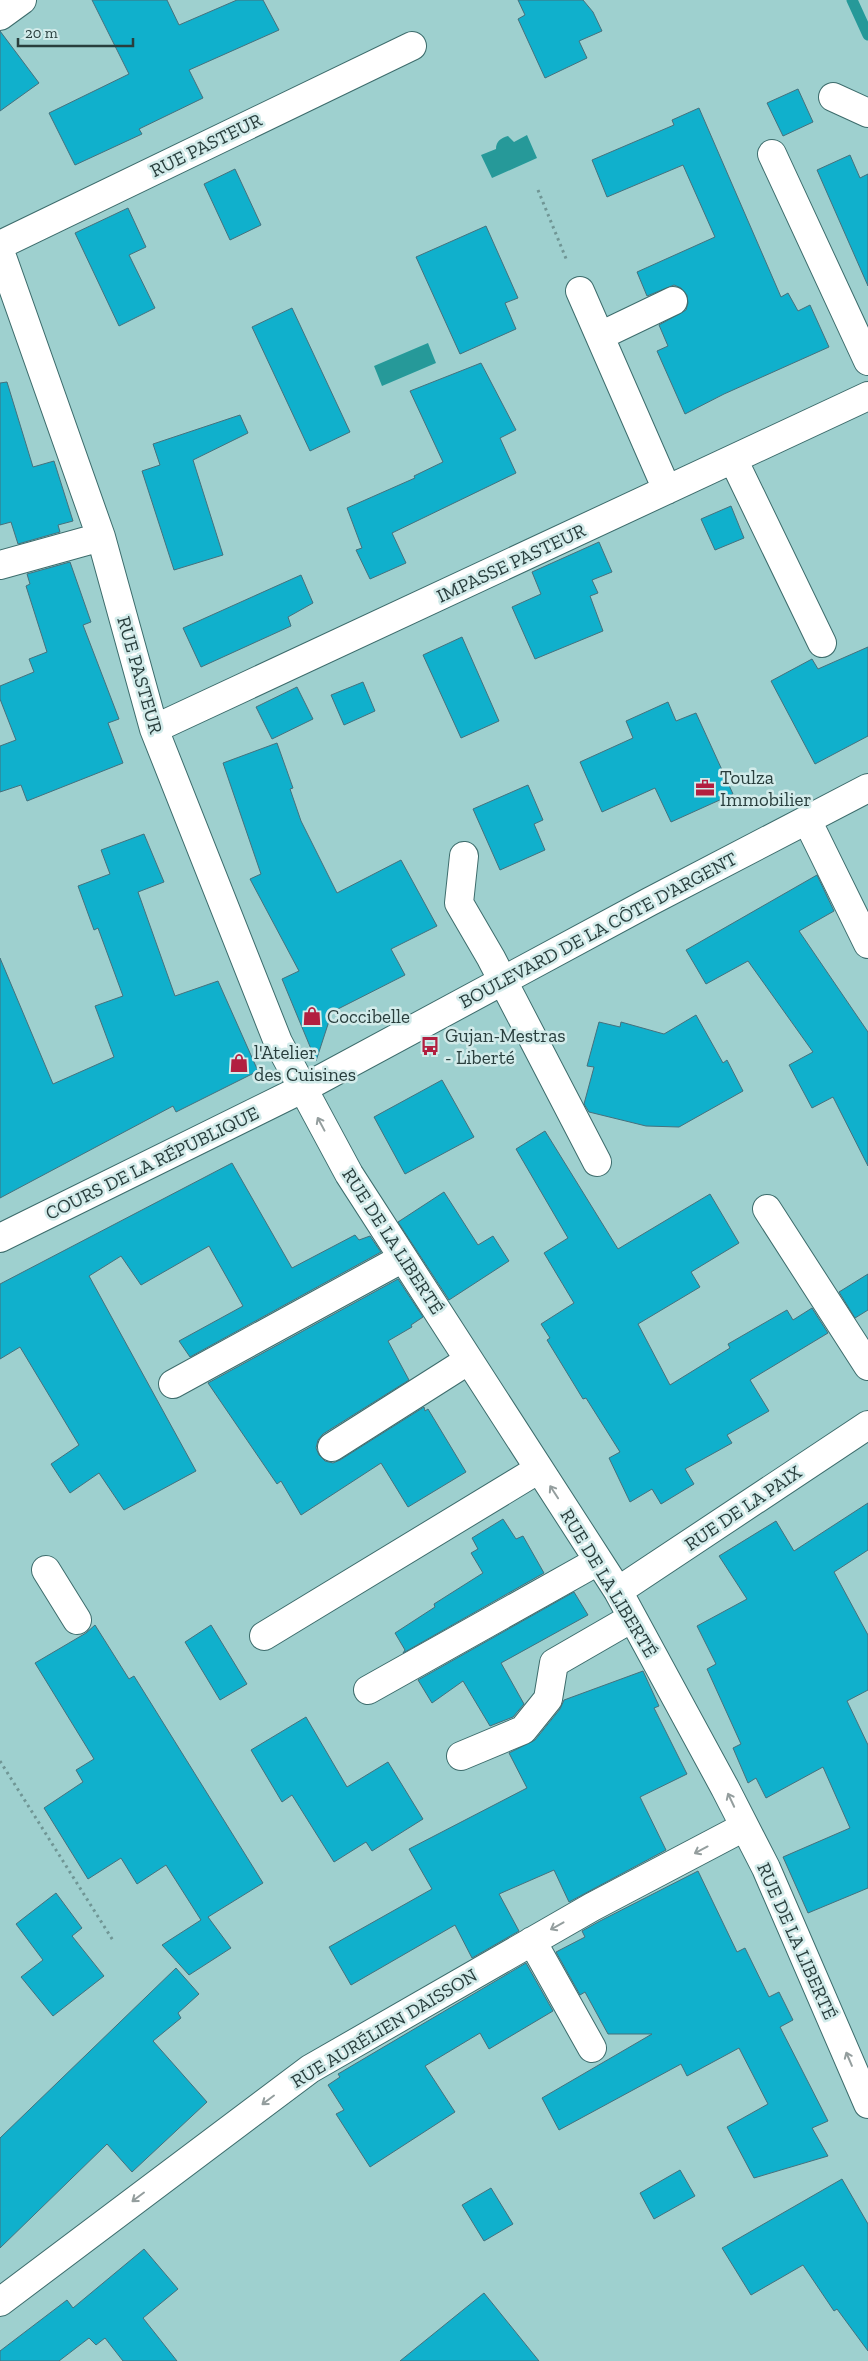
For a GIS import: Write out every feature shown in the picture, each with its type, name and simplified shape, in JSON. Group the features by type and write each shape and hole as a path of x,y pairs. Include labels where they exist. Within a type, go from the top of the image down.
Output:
{"street":[{"path":"0,16 22,0"},
{"name":"RUE PASTEUR","path":"0,245 412,46"},
{"path":"833,97 868,113"},
{"path":"772,154 868,361"},
{"name":"RUE PASTEUR","path":"0,251 101,536 154,729 278,1042 304,1088"},
{"path":"580,291 667,490"},
{"path":"600,336 674,301"},
{"name":"IMPASSE PASTEUR","path":"154,729 868,396"},
{"path":"733,459 822,643"},
{"path":"0,565 101,536"},
{"name":"BOULEVARD DE LA CÔTE D'ARGENT","path":"304,1088 868,788"},
{"path":"807,820 868,944"},
{"path":"464,856 459,903 491,958 596,1162"},
{"name":"COURS DE LA RÉPUBLIQUE","path":"0,1238 304,1088"},
{"name":"RUE DE LA LIBERTÉ","path":"304,1088 349,1174 618,1591 725,1788 766,1868 868,2104"},
{"path":"767,1209 868,1366"},
{"path":"173,1384 403,1258"},
{"path":"332,1447 469,1360"},
{"name":"RUE DE LA PAIX","path":"618,1591 868,1426"},
{"path":"264,1636 539,1469"},
{"path":"368,1690 598,1561"},
{"path":"46,1570 77,1620"},
{"path":"461,1756 522,1730 548,1699 554,1663 632,1618"},
{"name":"RUE AURÉLIEN DAISSON","path":"0,2302 310,2069 532,1941 744,1827"},
{"path":"532,1941 592,2048"}],"path":[{"path":"538,190 580,291"},
{"path":"0,1761 114,1942"}],"water":[{"path":"527,135 537,158 492,178 481,155 496,149 499,140 503,138 508,136 514,142"},
{"path":"428,343 436,363 382,386 374,366"}],"building":[{"path":"92,0 167,0 179,25 237,0 263,0 279,30 189,70 203,98 139,129 142,134 75,165 49,113 129,74"},
{"path":"518,0 583,0 593,12 602,31 579,41 587,58 545,78 518,19 525,15"},
{"path":"0,31 39,83 0,111"},
{"path":"798,89 813,122 783,136 767,103"},
{"path":"699,108 781,297 788,293 798,311 810,305 829,347 724,394 685,414 657,351 668,346 659,325 686,310 688,303 687,295 681,288 674,285 647,296 637,272 715,237 683,165 607,197 592,160 674,125 672,120"},
{"path":"850,155 860,178 868,174 868,286 817,170"},
{"path":"235,169 261,225 230,240 204,184"},
{"path":"128,208 146,247 129,255 155,308 119,326 75,233"},
{"path":"486,226 518,298 505,303 516,329 460,354 416,257"},
{"path":"292,308 350,432 310,451 252,327"},
{"path":"481,363 516,430 500,438 516,473 392,533 406,563 370,579 356,550 362,548 347,508 415,478 414,476 443,462 410,391"},
{"path":"7,382 33,467 54,461 73,521 58,525 60,532 18,544 11,522 0,525 0,383"},
{"path":"240,415 248,433 193,460 223,555 174,570 142,471 160,465 153,444"},
{"path":"731,506 744,538 715,550 701,519"},
{"path":"599,542 612,572 592,580 598,593 590,596 603,631 535,659 512,607 541,594 532,572"},
{"path":"70,562 91,622 83,625 119,719 108,723 123,763 27,801 21,785 0,792 0,746 16,740 0,699 0,686 34,672 29,659 47,652 26,586 30,584 27,574"},
{"path":"301,575 313,603 288,617 291,626 201,667 183,628"},
{"path":"462,637 499,721 461,738 423,655"},
{"path":"868,647 868,736 815,764 771,681 812,659 818,669"},
{"path":"363,682 375,711 344,725 331,695"},
{"path":"297,687 313,719 272,739 256,707"},
{"path":"668,702 676,721 696,713 733,794 671,822 655,788 602,812 580,762 633,738 626,721"},
{"path":"277,743 293,788 290,789 301,821 337,893 401,860 437,926 391,949 405,975 332,1012 316,1061 282,979 299,971 250,879 261,874 223,763"},
{"path":"528,785 543,820 534,824 545,850 500,870 473,809"},
{"path":"144,834 164,882 138,892 175,996 218,981 258,1071 176,1112 173,1106 0,1198 0,958 53,1084 114,1057 95,1006 123,996 98,928 94,930 78,886 110,874 101,850"},
{"path":"817,875 834,911 799,931 868,1032 868,1166 833,1097 812,1108 789,1065 813,1052 748,961 706,984 686,950"},
{"path":"696,1015 723,1063 727,1060 743,1091 679,1127 646,1126 589,1112 584,1104 594,1067 587,1066 599,1022 620,1027 621,1022 664,1034"},
{"path":"442,1080 474,1137 405,1174 374,1117"},
{"path":"545,1131 618,1249 710,1194 739,1243 691,1272 700,1287 638,1324 670,1385 730,1348 728,1344 787,1310 793,1320 812,1308 828,1333 750,1380 769,1411 727,1435 732,1443 685,1469 694,1484 661,1504 652,1489 630,1502 609,1458 620,1452 586,1398 583,1399 547,1340 550,1338 541,1324 574,1303 544,1253 568,1238 516,1149"},
{"path":"232,1163 292,1268 355,1235 359,1240 370,1236 381,1252 190,1357 179,1341 243,1306 209,1246 141,1285 121,1256 89,1276 196,1471 124,1510 99,1473 70,1493 51,1464 79,1445 20,1347 0,1359 0,1284"},
{"path":"444,1192 478,1245 493,1236 509,1261 449,1300 398,1222"},
{"path":"868,1274 868,1310 855,1318 839,1292"},
{"path":"398,1279 423,1317 411,1325 412,1327 388,1341 409,1380 323,1434 318,1440 316,1448 319,1455 325,1461 333,1463 424,1407 425,1411 428,1409 466,1472 408,1507 381,1463 301,1515 281,1481 277,1484 208,1383"},
{"path":"868,1503 868,1550 834,1572 868,1635 868,1690 847,1701 868,1745 868,1888 808,1913 783,1857 850,1828 823,1767 766,1798 756,1778 748,1783 733,1748 741,1744 707,1669 716,1664 697,1626 747,1599 719,1556 776,1521 794,1551"},
{"path":"503,1519 516,1539 523,1536 544,1573 403,1653 405,1650 395,1633 435,1607 434,1604 483,1573 471,1553 478,1549 472,1538"},
{"path":"574,1592 588,1615 501,1663 524,1704 513,1717 490,1726 463,1681 432,1703 418,1680"},
{"path":"95,1625 129,1679 134,1676 263,1883 208,1917 231,1948 189,1975 162,1945 201,1920 166,1865 137,1884 121,1858 88,1879 44,1808 83,1782 76,1770 94,1759 35,1663 86,1633"},
{"path":"211,1625 247,1684 220,1700 185,1642"},
{"path":"643,1671 659,1706 654,1708 687,1774 640,1797 666,1850 569,1902 554,1870 499,1894 519,1931 472,1958 455,1925 351,1985 329,1947 432,1889 409,1849 527,1788 509,1753 535,1740 560,1709 564,1700"},
{"path":"306,1717 347,1787 388,1762 423,1819 372,1851 366,1842 334,1862 292,1795 282,1802 251,1750"},
{"path":"698,1871 737,1952 745,1948 769,1997 779,1992 793,2020 780,2027 828,2121 812,2128 828,2156 754,2178 727,2127 768,2104 739,2048 687,2076 681,2064 559,2130 542,2098 652,2034 608,2034 585,1992 580,1995 556,1952 585,1937 582,1931"},
{"path":"56,1893 82,1928 72,1936 104,1976 53,2016 21,1977 43,1960 16,1924"},
{"path":"526,1963 553,2011 489,2049 480,2033 425,2066 455,2112 370,2167 336,2114 344,2110 328,2085 340,2077 338,2074"},
{"path":"176,1968 199,1994 178,2013 181,2018 153,2041 207,2102 132,2172 107,2144 0,2248 0,2138"},
{"path":"680,2170 695,2196 654,2219 640,2193"},
{"path":"842,2179 868,2224 868,2351 837,2309 834,2311 803,2265 751,2295 722,2248"},
{"path":"491,2188 513,2224 484,2241 462,2205"},
{"path":"144,2249 178,2289 143,2318 177,2361 123,2361 105,2338 96,2345 89,2338 59,2361 0,2361 0,2351 67,2300 73,2308"},
{"path":"484,2293 539,2361 400,2361"}],"waterway":[{"path":"852,0 868,35"}],"place":[{"name":"Toulza Immobilier","path":"705,788"},
{"name":"Coccibelle","path":"312,1016"},
{"name":"Gujan-Mestras - Liberté","path":"430,1046"},
{"name":"l'Atelier des Cuisines","path":"239,1063"}]}
